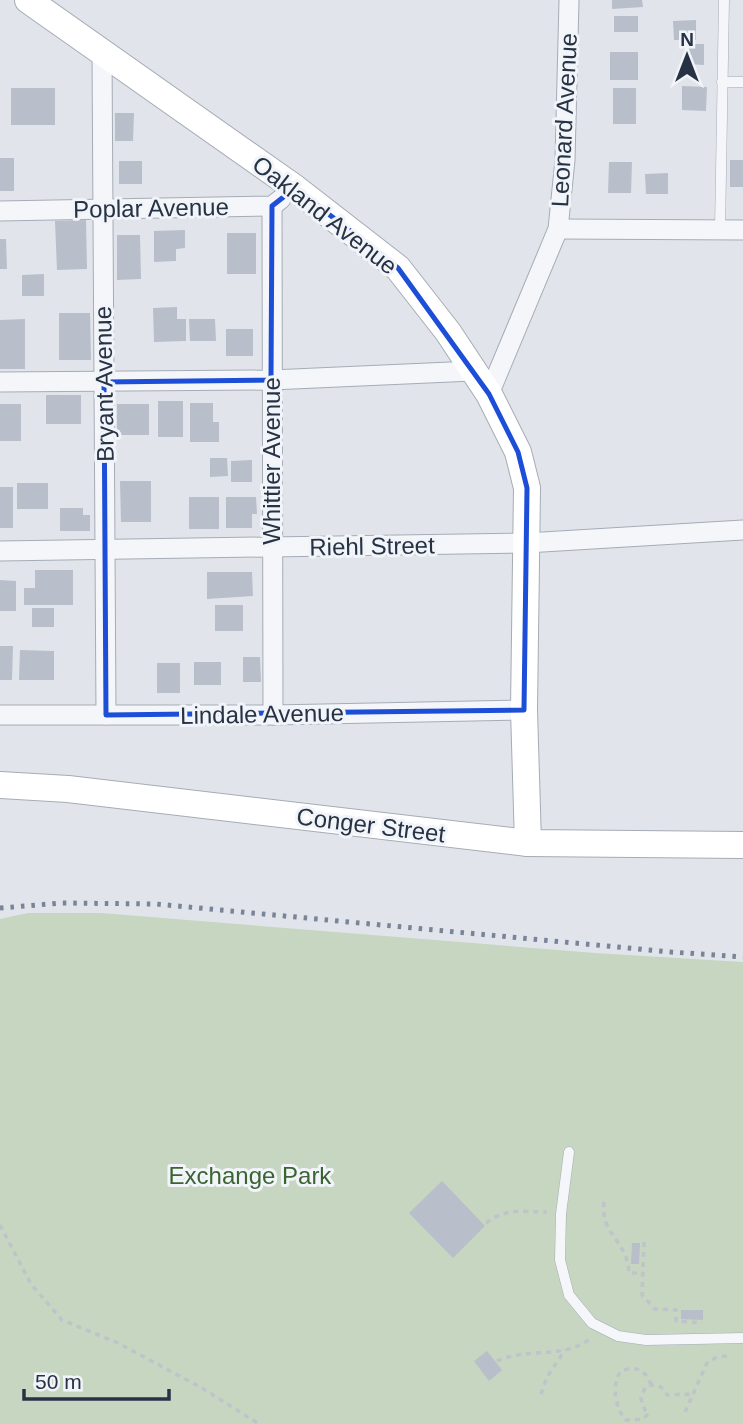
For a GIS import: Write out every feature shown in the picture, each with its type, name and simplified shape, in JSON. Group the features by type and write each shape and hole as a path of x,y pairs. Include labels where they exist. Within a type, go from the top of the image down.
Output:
{"street":[{"name":"Oakland Avenue","path":"28,0 295,188 398,268 447,332 489,394 517,452 527,488 524,709 528,843"},
{"name":"Leonard Avenue","path":"489,394 558,229 565,160 569,0"},
{"name":"Bryant Avenue","path":"102,53 106,715"},
{"path":"272,206 295,188"},
{"name":"Poplar Avenue","path":"0,211 272,206"},
{"name":"Whittier Avenue","path":"272,206 273,715"},
{"path":"558,229 743,230"},
{"path":"0,382 271,380 472,371"},
{"name":"Riehl Street","path":"0,551 526,543 743,530"},
{"name":"Lindale Avenue","path":"0,715 273,715 524,709"},
{"name":"Conger Street","path":"0,785 68,789 528,843 743,845"}],"lane":[{"path":"720,230 723,0"},
{"path":"722,82 743,82"},
{"path":"569,1152 561,1210 560,1260 569,1295 592,1323 618,1336 646,1340 743,1338"}],"path":[{"path":"604,1202 604,1224 625,1251 629,1273 643,1273"},
{"path":"486,1223 499,1214 510,1211 561,1210"},
{"path":"0,1225 32,1284 62,1320 118,1343 202,1388 258,1424"},
{"path":"644,1242 642,1295 655,1309 677,1310 676,1321 708,1323"},
{"path":"497,1362 506,1357 530,1352 565,1350 590,1339 600,1327"},
{"path":"541,1394 547,1377 565,1350"},
{"path":"685,1412 695,1394 702,1370 715,1358 730,1355"},
{"path":"651,1385 645,1372 636,1368 621,1371 616,1378 617,1408 626,1420 643,1419 649,1413 642,1404 641,1394 645,1387 659,1385 667,1395 695,1394"}],"highlighted area":[{"path":"295,188 398,268 489,394 518,452 527,488 524,710 106,715 104,382 271,380 272,206"}],"green space":[{"name":"Exchange Park","path":"28,913 101,913 595,953 743,962 743,1424 0,1424 0,919"}],"building":[{"path":"612,0 642,0 643,7 612,9"},
{"path":"614,16 638,16 638,32 614,32"},
{"path":"696,20 696,40 674,40 673,21"},
{"path":"687,44 704,44 704,65 687,64"},
{"path":"610,52 638,52 638,80 610,80"},
{"path":"682,86 707,87 706,111 682,110"},
{"path":"11,88 55,88 55,125 11,125"},
{"path":"613,88 636,88 636,124 613,124"},
{"path":"115,113 134,113 133,141 115,141"},
{"path":"0,158 14,158 14,191 0,191"},
{"path":"730,160 743,160 743,187 730,187"},
{"path":"119,161 142,161 142,184 119,184"},
{"path":"609,162 632,162 631,193 608,193"},
{"path":"668,173 668,194 646,194 645,174"},
{"path":"86,220 87,269 57,270 55,221"},
{"path":"185,230 185,248 176,249 176,261 154,262 154,231"},
{"path":"227,233 256,233 256,274 227,274"},
{"path":"117,235 140,235 141,279 117,280"},
{"path":"0,239 6,239 7,269 0,269"},
{"path":"44,274 44,296 22,296 22,275"},
{"path":"177,307 177,319 186,319 186,341 154,342 153,308"},
{"path":"59,313 90,313 91,360 59,360"},
{"path":"25,319 25,369 0,369 0,320"},
{"path":"189,319 215,319 216,341 190,341"},
{"path":"226,329 253,329 253,356 226,356"},
{"path":"46,395 81,395 81,424 46,424"},
{"path":"158,401 183,401 183,437 158,437"},
{"path":"190,403 213,403 213,422 219,422 219,442 190,442"},
{"path":"0,404 21,404 21,441 0,441"},
{"path":"117,404 149,404 149,435 117,435"},
{"path":"210,458 227,458 228,476 210,477"},
{"path":"252,460 252,482 231,482 231,461"},
{"path":"120,481 151,481 151,522 121,522"},
{"path":"17,483 48,483 48,509 17,509"},
{"path":"0,487 13,487 13,528 0,528"},
{"path":"189,497 219,497 219,529 189,529"},
{"path":"226,497 256,497 257,514 252,514 252,528 226,528"},
{"path":"60,508 83,508 83,515 90,515 90,531 60,531"},
{"path":"35,570 73,570 73,605 24,605 24,588 35,588"},
{"path":"207,572 252,572 253,596 207,599"},
{"path":"0,580 16,581 16,611 0,611"},
{"path":"215,605 243,605 243,631 215,631"},
{"path":"32,608 54,608 54,627 32,627"},
{"path":"0,646 13,646 12,680 0,680"},
{"path":"20,650 54,651 54,680 19,680"},
{"path":"243,657 260,657 261,682 243,682"},
{"path":"194,662 221,662 221,685 194,685"},
{"path":"157,663 180,663 180,693 157,693"},
{"path":"442,1181 485,1226 453,1258 409,1213"},
{"path":"632,1243 640,1243 639,1264 631,1264"},
{"path":"681,1310 703,1310 703,1320 681,1319"},
{"path":"487,1351 502,1370 489,1381 474,1361"}],"railway":[{"path":"0,908 62,903 156,904 743,957"}]}
